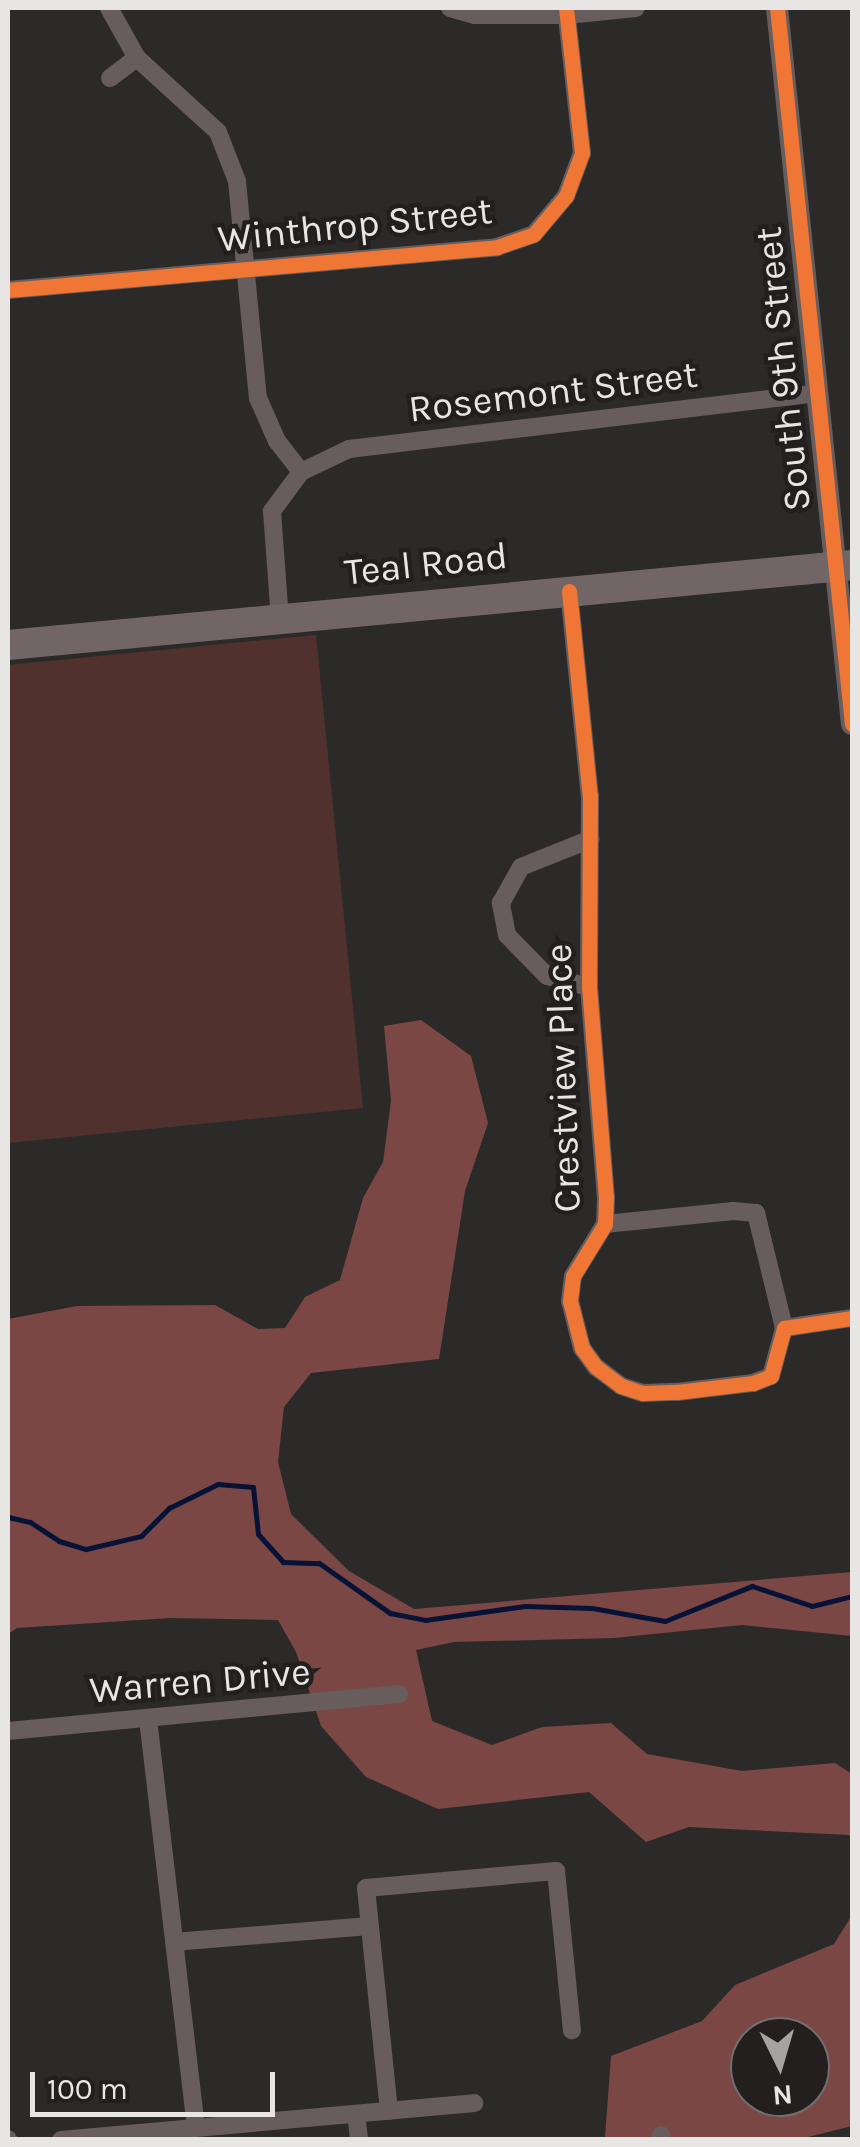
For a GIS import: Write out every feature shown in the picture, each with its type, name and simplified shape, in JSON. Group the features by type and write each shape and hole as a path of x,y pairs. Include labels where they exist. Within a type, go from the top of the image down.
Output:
{"main road":[{"name":"Teal Road","path":"8,645 844,566"}],"street":[{"path":"109,8 137,58 218,132 238,181 258,398 277,442 300,472 272,511 280,619"},
{"path":"450,8 475,15 636,8"},
{"name":"South 9th Street","path":"778,8 818,394 844,566 852,724"},
{"name":"Winthrop Street","path":"8,290 497,247 534,234 566,196 582,153 567,11"},
{"path":"110,78 137,58"},
{"name":"Rosemont Street","path":"300,472 349,449 818,394"},
{"name":"Crestview Place","path":"570,590 591,839 589,988 605,1224 573,1276 570,1300 582,1348 596,1367 621,1386 643,1393 753,1383 770,1376 780,1356 784,1328 756,1213 732,1211 605,1224"},
{"path":"589,988 547,976 507,935 501,903 521,867 591,839"},
{"path":"784,1328 852,1318"},
{"name":"Warren Drive","path":"8,1732 399,1694"},
{"path":"148,1719 196,2126"},
{"path":"388,2110 366,1888 556,1871 572,2030"},
{"path":"174,1942 369,1926"},
{"path":"61,2140 474,2103"},
{"path":"356,2114 359,2140"}],"shaded area":[{"path":"316,635 363,1108 8,1143 8,665"},
{"path":"421,1020 471,1056 488,1123 465,1191 439,1359 311,1373 284,1407 278,1462 291,1514 349,1571 414,1609 852,1572 852,1636 742,1625 614,1638 454,1642 416,1650 432,1721 492,1745 542,1727 611,1723 647,1754 742,1771 835,1763 852,1774 852,1842 849,1835 689,1827 646,1842 589,1792 438,1809 366,1777 321,1726 296,1652 278,1620 170,1618 17,1628 8,1634 8,1319 77,1306 215,1305 258,1329 285,1328 305,1297 340,1280 363,1198 383,1162 391,1101 384,1026"},
{"path":"852,1915 852,2126 800,2139 605,2137 611,2056 702,2021 735,1985 834,1944"}],"waterway":[{"path":"8,1517 30,1522 59,1541 86,1549 141,1536 169,1508 218,1484 253,1487 258,1534 283,1562 319,1563 390,1613 425,1620 525,1606 592,1608 665,1621 752,1586 812,1606 852,1596"}],"cycle path":[{"path":"8,290 497,247 534,234 566,196 582,153 566,8"},
{"path":"777,8 852,724"},
{"path":"569,591 590,796 589,987 606,1197 605,1224 573,1276 570,1301 582,1348 596,1367 621,1386 643,1393 677,1392 753,1383 771,1376 784,1328 852,1318"}]}
